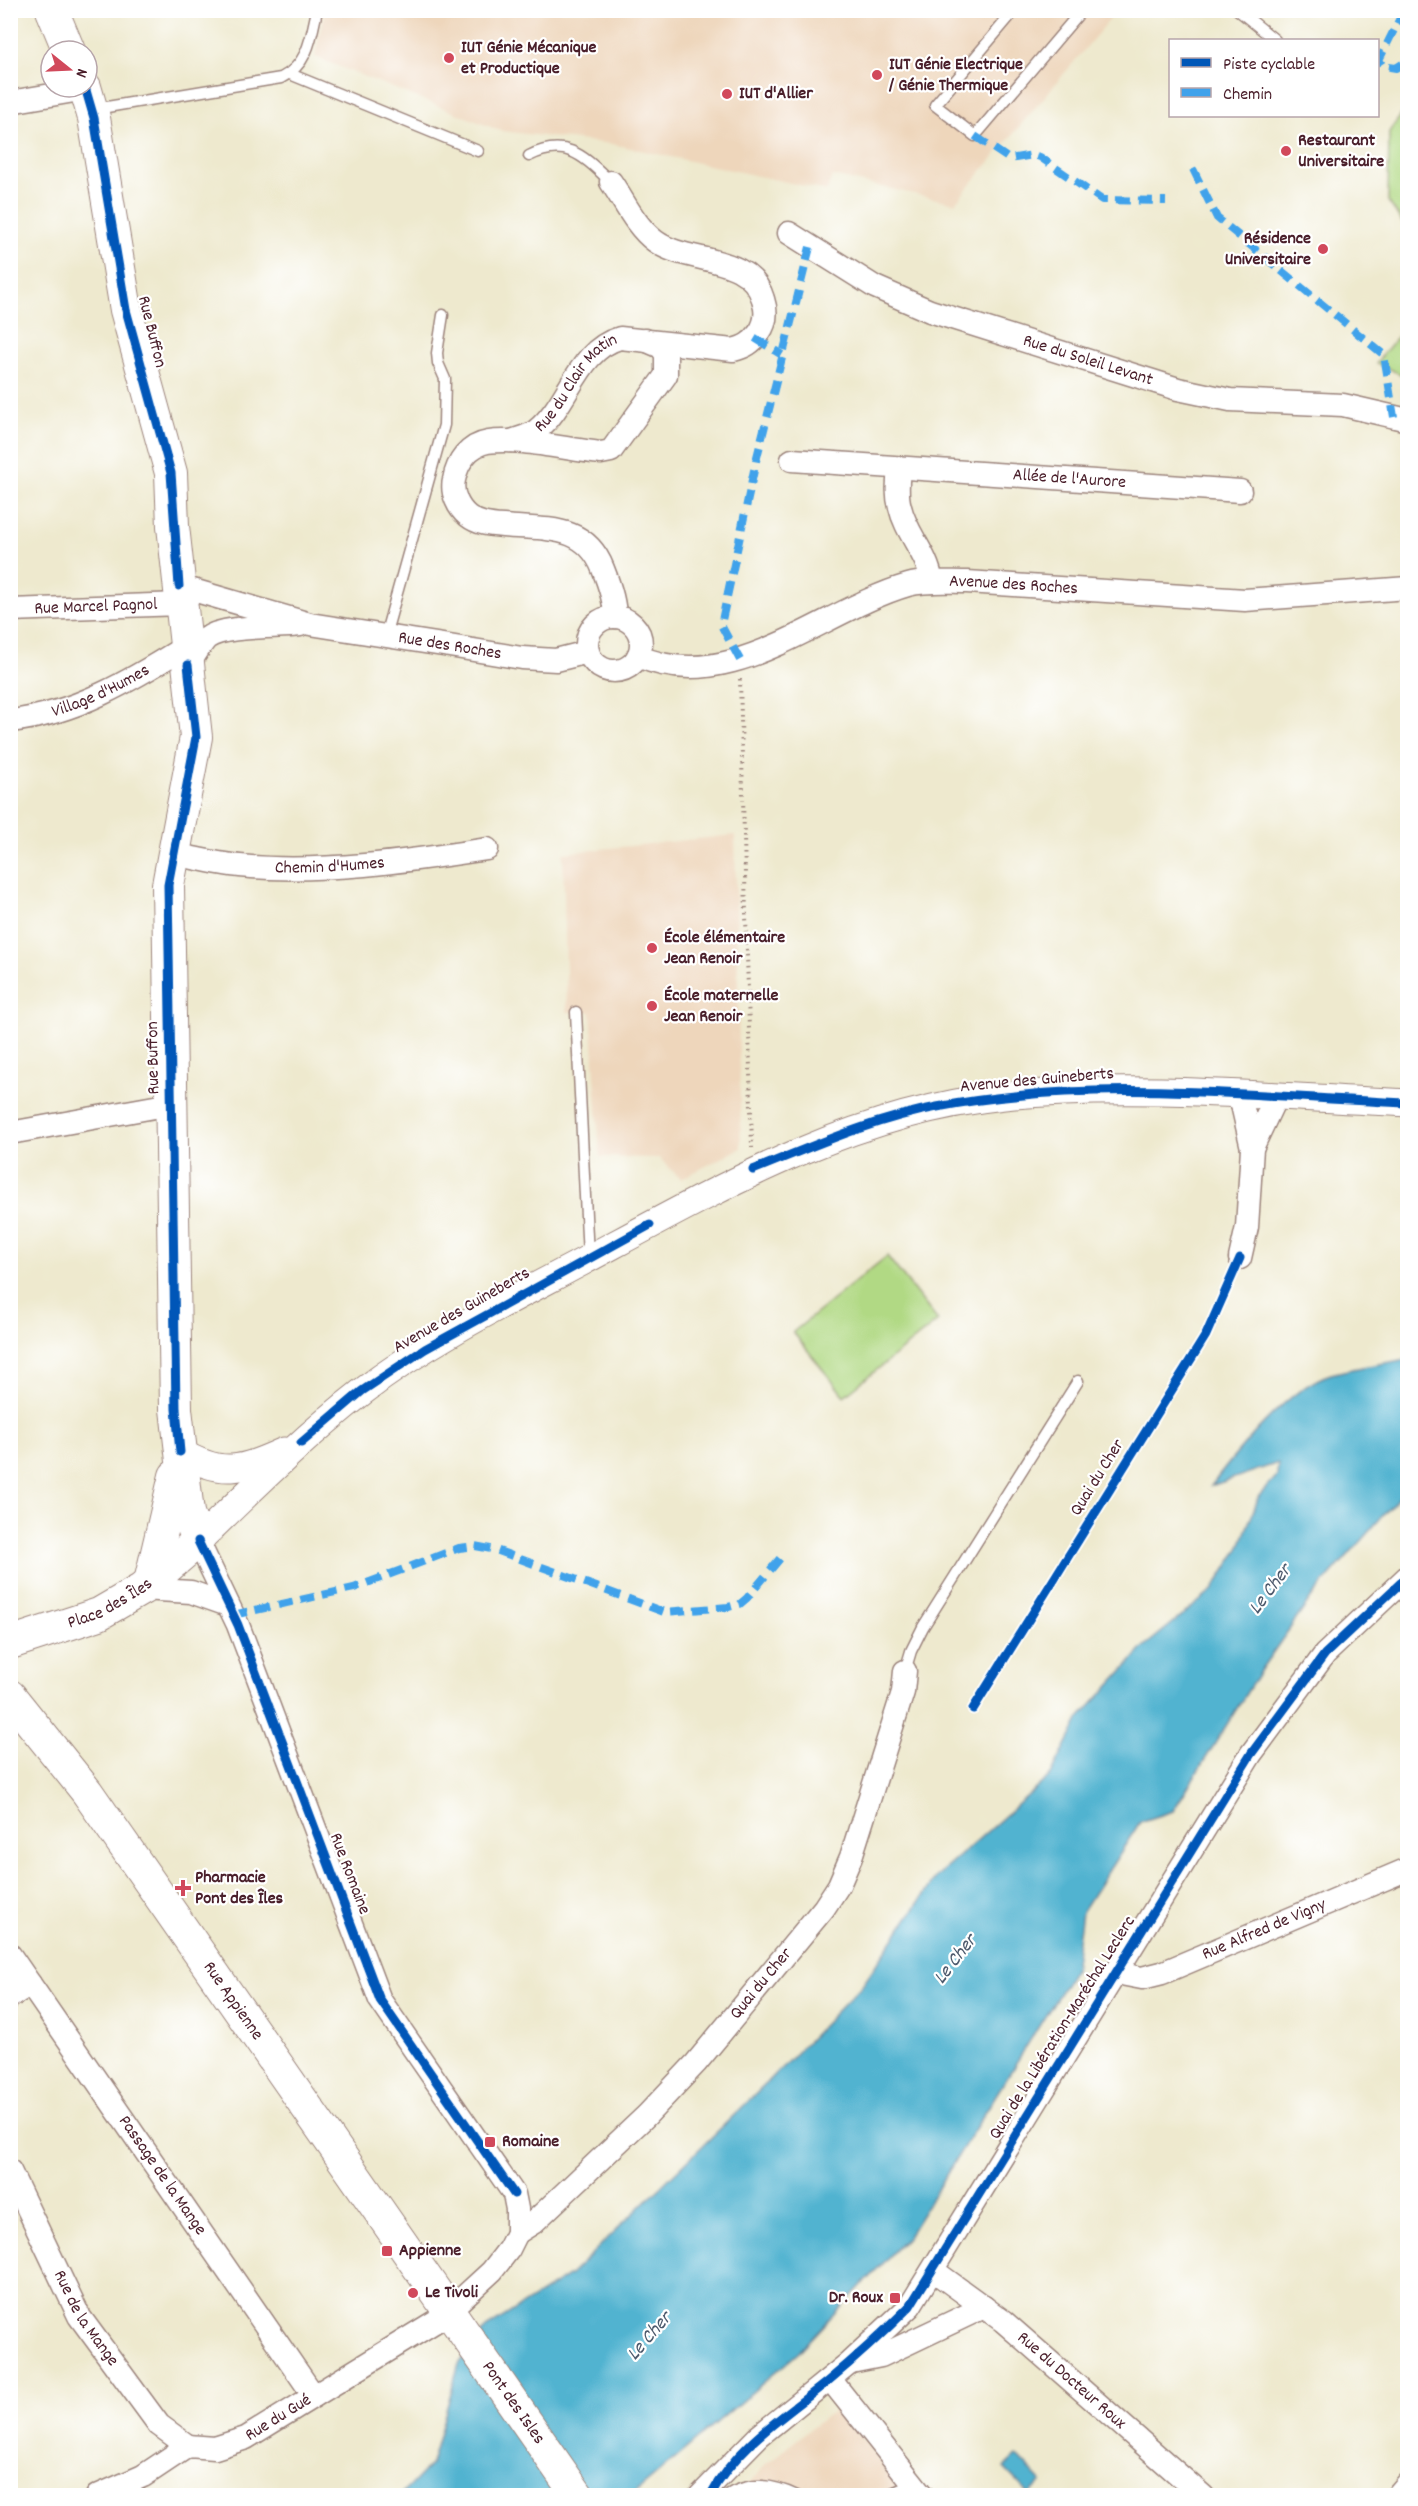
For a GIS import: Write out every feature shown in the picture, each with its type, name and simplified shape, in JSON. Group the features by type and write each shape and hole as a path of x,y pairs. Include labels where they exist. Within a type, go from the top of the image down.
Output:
{"main road":[{"path":"52,10 64,39"},
{"name":"Rue Buffon","path":"88,99 126,310 171,473 180,595 196,736 168,885 176,1409 188,1513 198,1541"},
{"path":"146,1585 180,1452"},
{"name":"Place des Îles","path":"10,1643 99,1614 146,1585 198,1541"},
{"name":"Rue Appienne","path":"10,1696 87,1792 457,2322"},
{"name":"Pont des Isles","path":"457,2322 578,2496"}],"street":[{"path":"10,102 43,99"},
{"name":"Rue du Clair Matin","path":"511,441 535,432 545,422 593,351 605,342 620,338 733,350 750,343 763,328 767,309 762,292 745,274 712,259 668,248 655,242 645,233 611,182"},
{"name":"Rue du Soleil Levant","path":"789,233 874,287 930,312 1178,389 1230,400 1343,405 1407,420"},
{"name":"Rue du Clair Matin","path":"645,340 661,347 666,354 666,375"},
{"name":"Rue du Clair Matin","path":"615,617 608,582 598,556 579,537 566,532 483,524 468,516 456,502 453,482 458,465 469,450 486,442 511,441 591,452 611,451 666,375 683,357 700,348"},
{"name":"Allée de l'Aurore","path":"792,460 1240,491"},
{"path":"899,468 897,494 900,509 925,555 932,582"},
{"name":"Avenue des Roches","path":"638,656 657,665 681,668 710,667 740,660 880,595 910,584 932,582 967,582 1245,600 1407,588"},
{"name":"Rue Marcel Pagnol","path":"10,610 180,595"},
{"name":"Rue des Roches","path":"180,595 310,624 522,658 555,660 588,652"},
{"path":"615,617 624,619 637,631 640,639 638,656 625,669 616,671 599,666 588,652 587,644 593,627 607,618 615,617"},
{"name":"Rue des Roches","path":"187,656 208,638 234,628 272,629 310,624"},
{"name":"Village d'Humes","path":"10,721 36,718 90,699 187,656"},
{"name":"Chemin d'Humes","path":"173,854 241,866 314,867 415,861 487,849"},
{"name":"Avenue des Guineberts","path":"198,1541 301,1443 362,1391 425,1348 753,1170 870,1123 936,1107 1003,1096 1105,1090 1407,1103"},
{"path":"1240,1096 1251,1148 1247,1227 1240,1258"},
{"path":"1251,1148 1276,1097"},
{"path":"10,1133 171,1104"},
{"path":"180,1452 204,1466 228,1468 252,1464 301,1443"},
{"name":"Rue Romaine","path":"198,1541 228,1605 380,2000 514,2194 518,2209 517,2233"},
{"name":"Quai de la Libération-Maréchal Leclerc","path":"700,2496 759,2436 849,2363 910,2306 934,2271 1251,1754 1325,1654 1407,1576"},
{"path":"146,1585 191,1592 228,1605"},
{"name":"Quai du Cher","path":"517,2233 533,2223 647,2115 739,2013 824,1908 839,1885 851,1857 903,1692 905,1671"},
{"name":"Rue Alfred de Vigny","path":"1116,1973 1142,1977 1162,1973 1407,1869"},
{"name":"Passage de la Mange","path":"10,1955 314,2396"},
{"path":"10,1997 30,1984"},
{"name":"Rue de la Mange","path":"10,2171 79,2316 159,2425 188,2446"},
{"path":"457,2322 509,2249 517,2233"},
{"name":"Rue du Docteur Roux","path":"934,2271 984,2307 1203,2496"},
{"path":"849,2363 881,2356 984,2307"},
{"name":"Rue du Gué","path":"188,2446 215,2448 246,2438 314,2396 457,2322"},
{"path":"830,2379 919,2490"},
{"path":"97,2496 143,2476 188,2446"},
{"path":"710,2496 721,2474"},
{"path":"1396,2496 1407,2483"}],"lane":[{"path":"99,94 281,78 290,74 302,63 317,10"},
{"path":"1014,10 935,105 975,136 1082,10"},
{"path":"1238,10 1274,39"},
{"path":"290,74 478,151"},
{"path":"529,156 546,148 566,149 593,166 611,182"},
{"path":"385,636 444,425 445,379 438,363 437,353 443,315"},
{"path":"576,1012 588,1258"},
{"path":"905,1671 911,1651 923,1627 1078,1382"},
{"path":"726,2496 759,2485 778,2487 797,2496"},
{"path":"885,2496 919,2490"}],"path":[{"path":"740,660 752,1147"}],"shaded area":[{"name":"IUT d'Allier","path":"324,11 1117,11 955,203 832,176 827,191 612,144 501,131 315,57"},
{"name":"École maternelle Jean Renoir","path":"735,835 741,1148 681,1179 659,1158 600,1157 591,1012 567,1012 563,853"},
{"path":"838,2407 906,2495 739,2496 766,2464"}],"green space":[{"path":"1407,107 1407,229 1388,201 1389,132"},
{"path":"1407,325 1407,377 1376,363"},
{"path":"887,1256 938,1321 844,1396 793,1332"}],"water":[{"name":"Le Cher","path":"1407,1359 1407,1492 1400,1496 1314,1594 1262,1668 1173,1811 1140,1822 1082,1912 1074,1970 908,2236 798,2353 632,2495 400,2496 431,2464 459,2364 486,2328 570,2275 767,2083 862,1985 937,1876 1051,1775 1080,1718 1146,1645 1212,1591 1239,1549 1259,1496 1277,1476 1278,1463 1211,1486 1249,1439 1281,1406 1315,1381 1331,1374 1359,1367"},
{"path":"1017,2456 1042,2482 1029,2494 1004,2468"}],"marked path":[{"path":"1404,10 1379,60 1383,66 1396,68 1408,60"},
{"path":"975,136 1009,159 1033,155 1040,157 1102,200 1166,201"},
{"path":"1193,169 1217,218 1384,355 1394,417"},
{"path":"740,660 721,625 756,461 810,247"},
{"path":"755,338 782,355"},
{"path":"233,1615 354,1588 459,1548 475,1546 496,1550 664,1612 728,1607 740,1604 747,1598 782,1556"}],"cycle path":[{"path":"88,99 94,118 126,310 171,473 179,586"},
{"path":"180,1452 176,1409 168,885 196,737 188,665"},
{"path":"753,1170 844,1134 913,1112 995,1098 1054,1093 1172,1091 1408,1103"},
{"path":"301,1443 362,1391 425,1349 650,1225"},
{"path":"973,1709 1206,1335 1240,1258"},
{"path":"198,1541 238,1625 380,2000 514,2194"},
{"path":"710,2496 734,2462 763,2432 828,2381 910,2306 1251,1754 1325,1654 1408,1576"}],"place":[{"name":"IUT Génie Mécanique et Productique","path":"449,58"},
{"name":"IUT Génie Electrique / Génie Thermique","path":"877,75"},
{"name":"IUT d'Allier","path":"727,94"},
{"name":"Restaurant Universitaire","path":"1286,151"},
{"name":"Résidence Universitaire","path":"1323,249"},
{"name":"École élémentaire Jean Renoir","path":"652,948"},
{"name":"École maternelle Jean Renoir","path":"652,1006"},
{"name":"Pharmacie Pont des Îles","path":"183,1888"},
{"name":"Romaine","path":"490,2142"},
{"name":"Appienne","path":"387,2251"},
{"name":"Le Tivoli","path":"413,2293"},
{"name":"Dr. Roux","path":"895,2298"}]}
